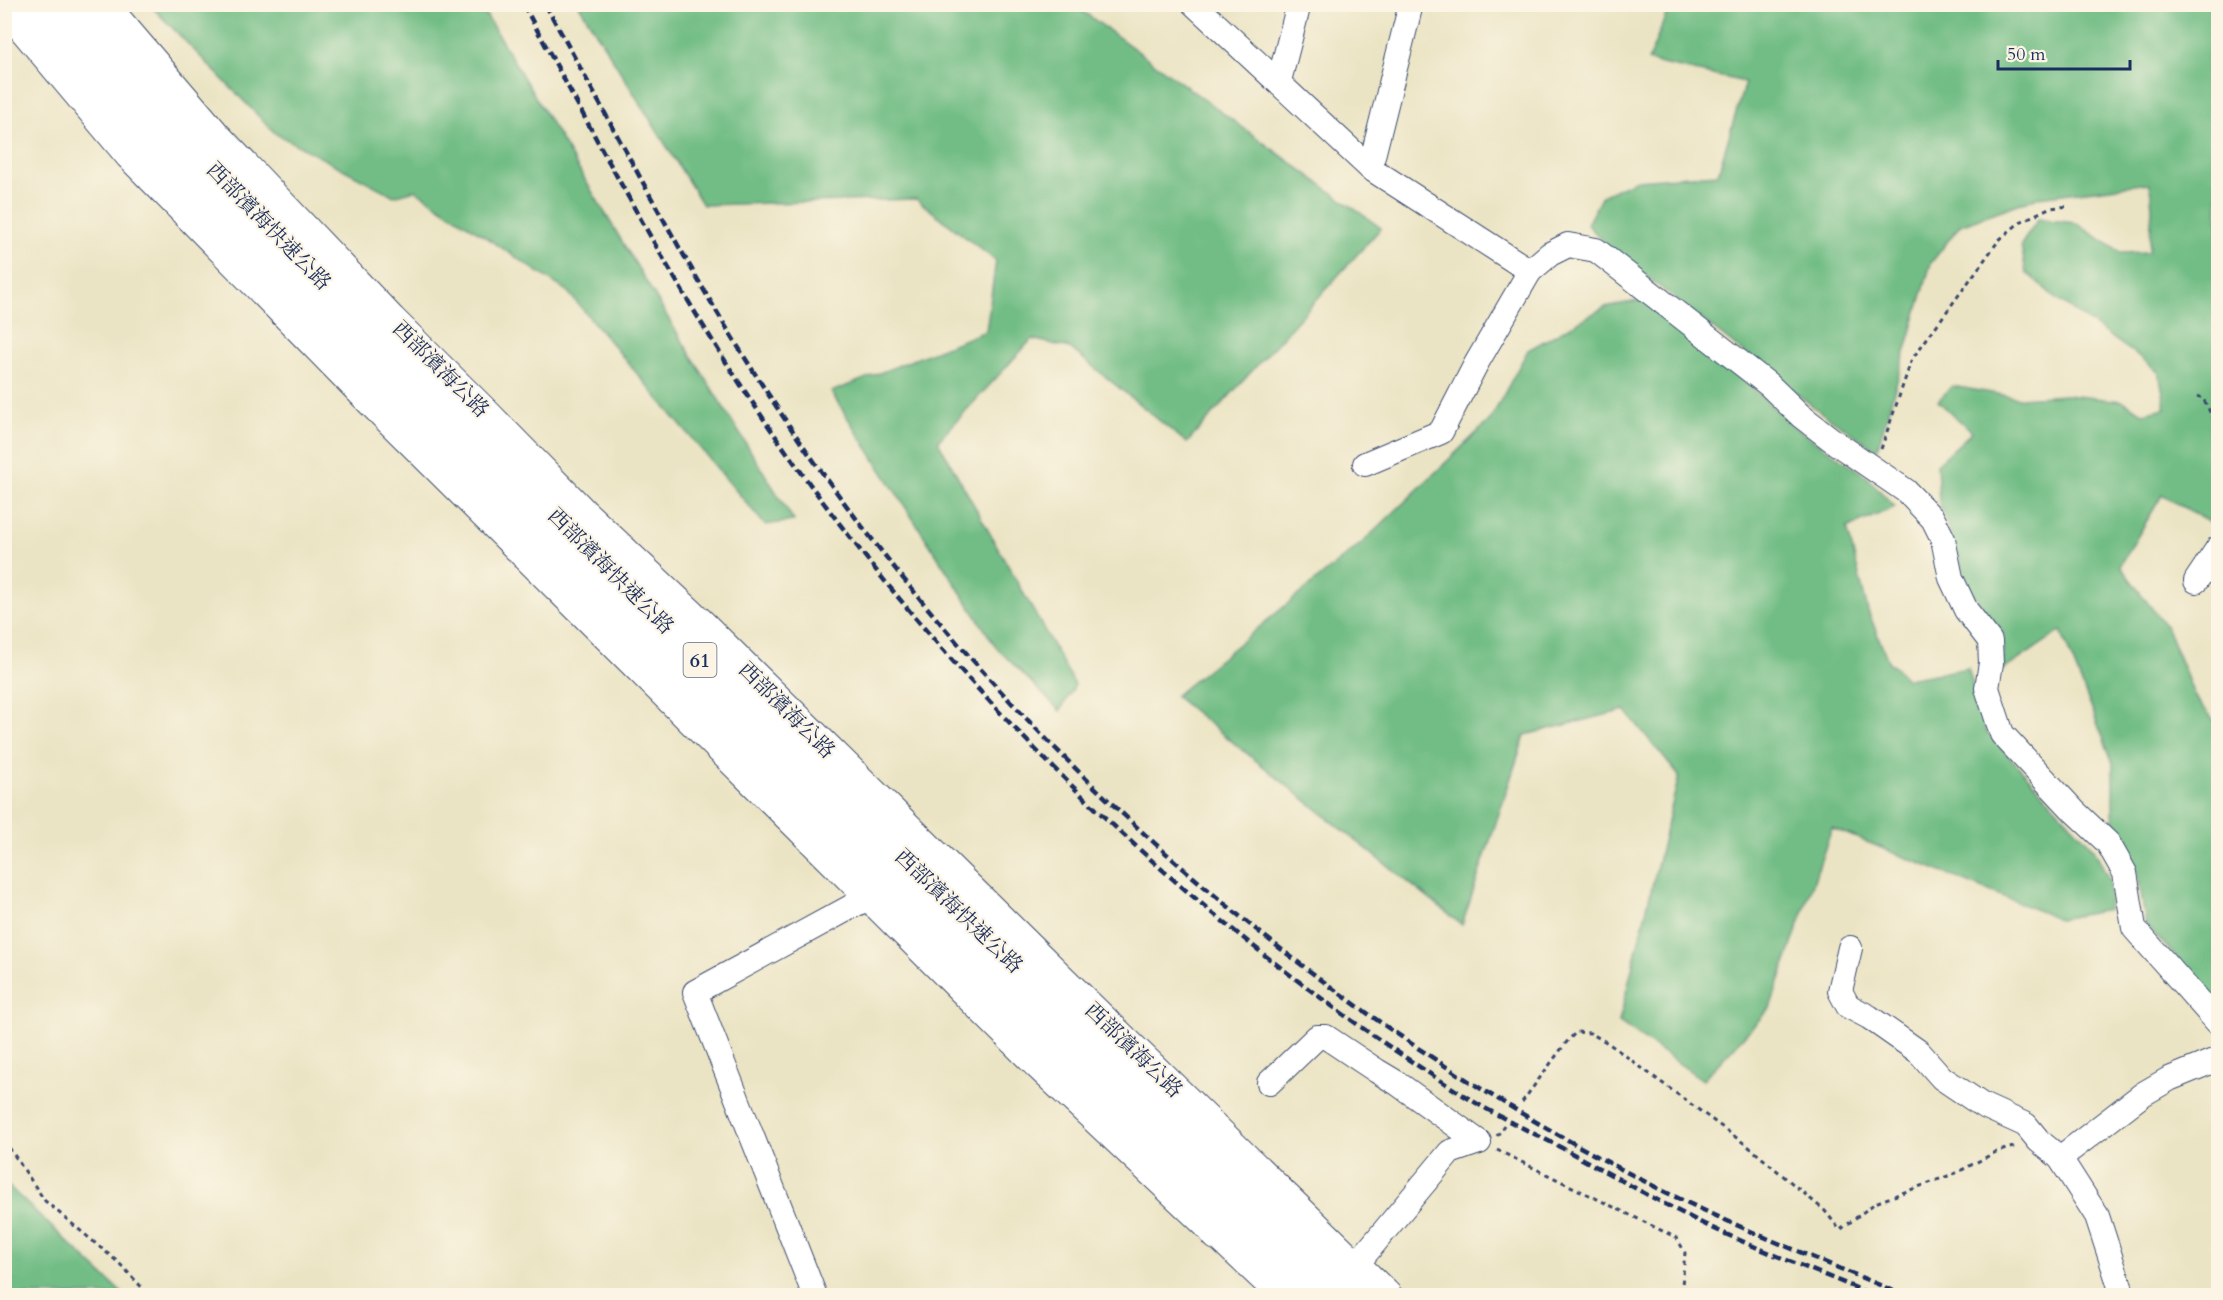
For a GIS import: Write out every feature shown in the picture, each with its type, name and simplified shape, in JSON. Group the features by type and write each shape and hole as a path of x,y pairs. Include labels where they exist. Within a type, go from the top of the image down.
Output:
{"highway":[{"name":"西部濱海快速公路","path":"35,4 154,146 255,253 563,561 834,823 1108,1096 1219,1199 1317,1296"},
{"name":"西部濱海快速公路","path":"67,4 181,135 387,350 776,735 923,874 1094,1044 1355,1280"},
{"path":"584,514 776,735"},
{"path":"1108,1096 1218,1234"}],"main road":[{"name":"西部濱海公路","path":"104,4 215,135 391,320 584,514 700,624 1070,987 1355,1280 1388,1296"},
{"name":"61","path":"4,5 130,155 371,401 1037,1063 1278,1294"}],"street":[{"path":"1194,4 1370,168 1530,271"},
{"path":"1279,81 1299,4"},
{"path":"1370,168 1411,4"},
{"path":"1365,464 1442,432 1476,364 1530,271 1550,254 1568,245 1596,250 1769,385 1801,416 1906,491 1933,519 1942,539 1951,578 1966,610 1990,641 1991,663 1987,688 2002,734 2074,811 2108,843 2125,873 2134,927 2218,1023"},
{"path":"2196,581 2218,548"},
{"path":"815,1296 695,992 871,896"},
{"path":"1850,948 1840,991 1848,1006 1869,1017 1919,1052 1942,1078 1960,1091 1982,1105 2026,1125 2060,1158 2097,1216 2123,1296"},
{"path":"1269,1083 1317,1037 1326,1037 1397,1083 1479,1142"},
{"path":"2060,1158 2143,1094 2169,1079 2218,1059"},
{"path":"1355,1280 1450,1152 1479,1142"}],"path":[{"path":"1875,468 1912,359 1999,240 2020,222 2049,208 2070,206"},
{"path":"2197,396 2203,398 2218,428"},
{"path":"1522,1102 1576,1032 1590,1033 1608,1043 1749,1147 1825,1211 1840,1230 1875,1203 1956,1173 1996,1152 2039,1140"},
{"path":"4,1140 45,1201 119,1263 150,1296"},
{"path":"1479,1142 1677,1238 1685,1253 1681,1296"}],"green space":[{"path":"150,5 480,5 671,323 794,521 765,525 568,292 415,190 394,196 276,134"},
{"path":"579,5 1074,5 1381,228 1187,443 1070,348 1032,339 938,441 1075,685 1060,711 996,647 831,392 986,331 996,261 916,199 703,205"},
{"path":"1670,5 2218,5 2218,527 2162,495 2120,566 2167,628 2195,697 2218,725 2218,1001 2146,925 2138,875 2119,845 2113,813 2113,763 2061,631 2003,670 2003,632 1971,592 1939,502 1937,464 1972,432 1938,401 1952,386 2020,398 2066,395 2122,401 2143,413 2166,408 2159,373 2058,300 2026,272 2021,245 2038,219 2076,223 2121,253 2149,252 2152,209 2150,183 2038,197 1960,225 1931,263 1877,450 1819,411 1610,248 1587,224 1602,196 1636,180 1718,174 1745,82 1648,61"},
{"path":"1643,300 1753,388 1794,427 1864,474 1895,507 1847,528 1868,611 1888,661 1907,679 1968,668 1986,731 2094,849 2110,882 2108,910 2059,919 1832,828 1770,1008 1703,1080 1619,1022 1679,776 1625,710 1525,735 1462,925 1175,696 1363,542 1490,420 1528,350 1605,307"},
{"path":"5,1183 124,1295 5,1295"}],"railway":[{"path":"523,4 677,283 733,373 806,479 884,581 969,679 1058,772 1152,861 1251,944 1353,1022 1472,1101 1706,1225 1875,1296"},
{"path":"545,4 719,315 782,415 867,533 959,645 1058,751 1163,851 1274,944 1391,1030 1513,1108 1640,1179 1705,1211 1906,1296"}]}
